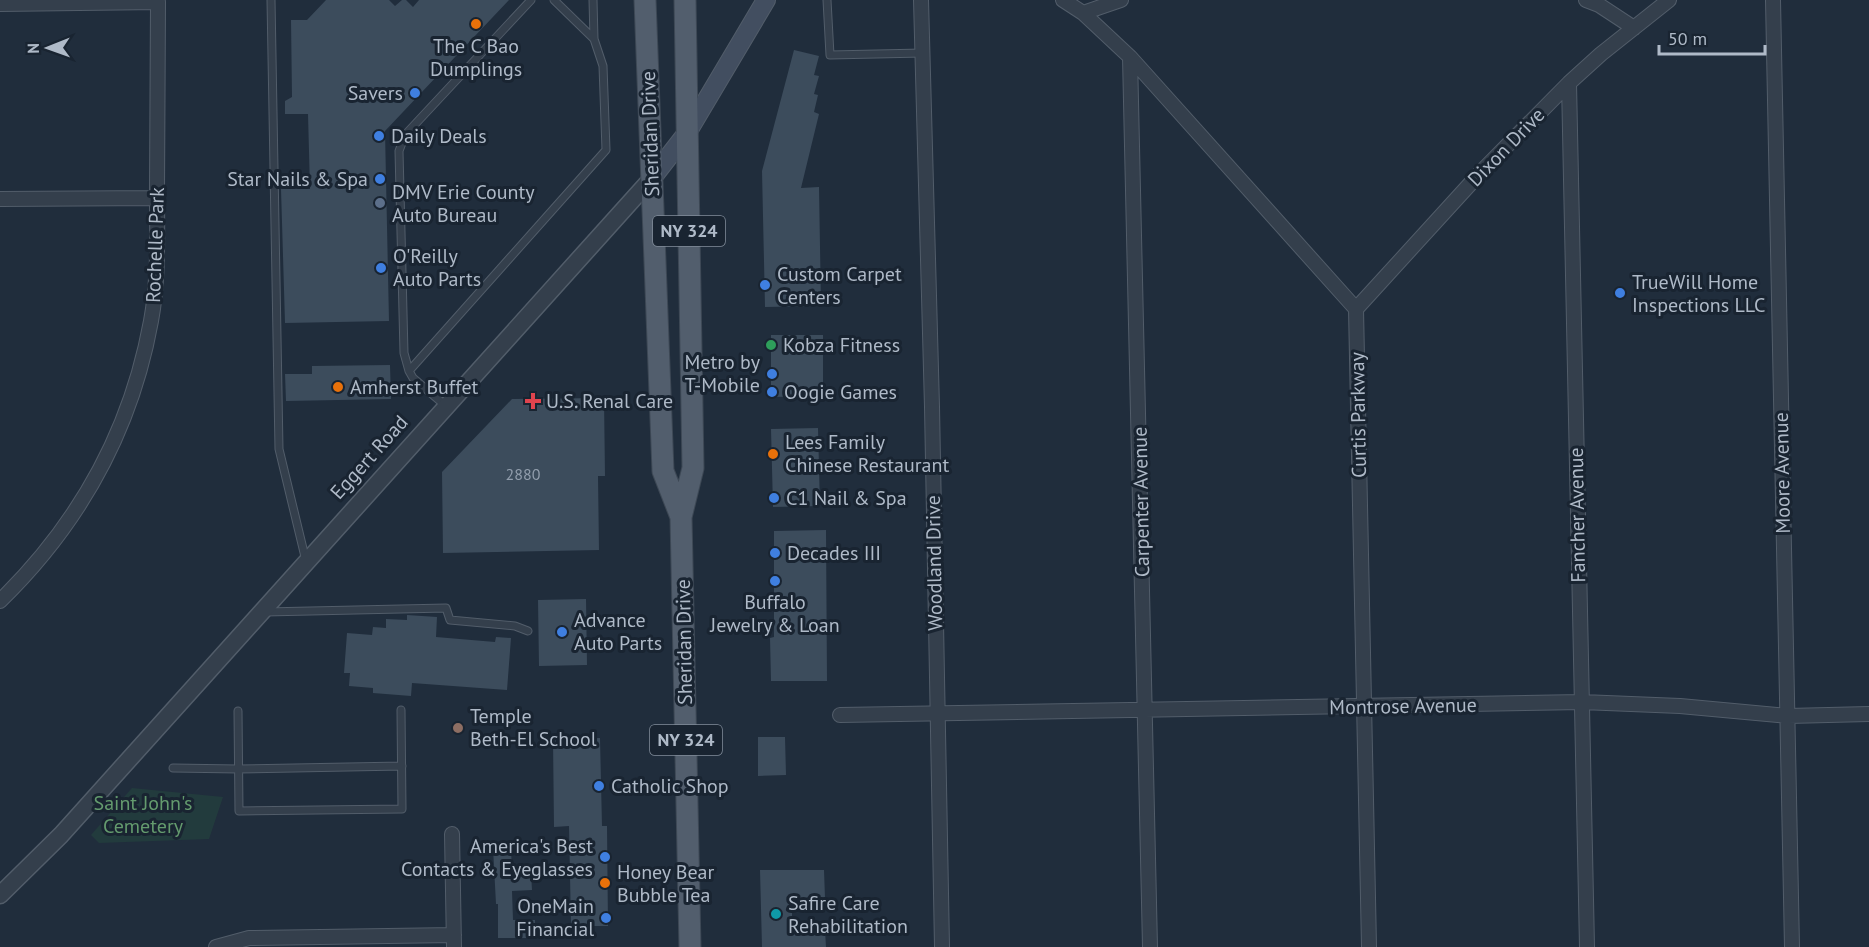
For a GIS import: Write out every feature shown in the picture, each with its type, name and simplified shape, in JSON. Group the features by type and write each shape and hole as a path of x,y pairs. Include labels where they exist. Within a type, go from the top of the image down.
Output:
{"main road":[{"name":"Sheridan Drive","path":"645,0 663,471 681,517"},
{"name":"Sheridan Drive","path":"685,0 693,468 681,517 690,947"},
{"name":"Eggert Road","path":"652,178 687,133 766,0"}],"street":[{"name":"Woodland Drive","path":"921,0 932,396 942,947"},
{"path":"1063,0 1083,13 1130,57 1356,309"},
{"path":"1083,13 1121,0"},
{"path":"1586,0 1599,5 1634,28"},
{"name":"Dixon Drive","path":"1356,309 1481,172 1569,83 1669,0"},
{"name":"Moore Avenue","path":"1773,0 1792,947"},
{"name":"Rochelle Park","path":"0,4 158,2 157,248 151,320 141,367 126,413 98,475 48,550 0,601"},
{"name":"Carpenter Avenue","path":"1130,57 1150,947"},
{"name":"Fancher Avenue","path":"1569,83 1587,947"},
{"name":"Eggert Road","path":"0,895 61,835 652,178"},
{"path":"0,199 157,198"},
{"name":"Curtis Parkway","path":"1356,309 1369,947"},
{"name":"Montrose Avenue","path":"840,715 1582,702 1680,706 1788,716 1869,714"},
{"path":"216,947 249,938 454,941 452,834"}],"lane":[{"path":"271,0 279,449 306,561"},
{"path":"446,406 413,378 404,353 399,151 405,135 531,0"},
{"path":"554,0 594,39"},
{"path":"409,371 606,150 603,66 594,39 593,0"},
{"path":"827,0 830,55 923,53"},
{"path":"260,612 446,609 450,620 515,626 528,631"},
{"path":"238,711 239,811 402,809 401,710"},
{"path":"173,768 402,766"}],"green space":[{"name":"Saint John's Cemetery","path":"132,788 223,797 209,839 99,843 91,835"}],"building":[{"path":"326,0 389,0 395,6 402,0 406,0 413,7 419,0 509,0 385,131 389,321 285,323 281,189 310,189 308,114 285,114 285,101 292,97 291,20 307,20"},
{"path":"794,50 819,56 814,75 819,76 814,94 818,95 814,112 819,114 801,188 819,187 821,306 765,307 762,171"},
{"path":"771,335 823,335 823,396 771,397"},
{"name":"Amherst Buffet","path":"390,365 391,399 286,401 285,374 312,374 312,366"},
{"path":"604,398 605,476 598,476 599,550 443,553 442,472 512,399"},
{"path":"818,428 820,506 773,507 771,429"},
{"path":"826,530 827,681 771,681 770,638 774,637 774,531"},
{"name":"Advance Auto Parts","path":"586,599 587,665 539,666 538,600"},
{"path":"407,615 437,617 436,637 495,642 496,637 511,638 507,690 412,683 411,696 373,693 373,688 349,686 350,673 344,673 347,633 372,635 373,627 386,628 386,619 407,620"},
{"path":"758,737 785,737 786,775 758,776"},
{"path":"600,738 602,826 607,826 608,926 571,926 569,826 554,827 553,739"},
{"path":"511,847 512,874 531,873 532,890 512,891 513,920 535,920 535,938 498,938 498,904 496,904 493,848"},
{"name":"Safire Care Rehabilitation","path":"760,870 824,870 825,898 792,898 792,931 825,930 826,947 762,947"}],"place":[{"name":"The C Bao Dumplings","path":"476,24"},
{"name":"Savers","path":"415,93"},
{"name":"Daily Deals","path":"379,136"},
{"name":"Star Nails & Spa","path":"380,179"},
{"name":"DMV Erie County Auto Bureau","path":"380,203"},
{"name":"O'Reilly Auto Parts","path":"381,268"},
{"name":"Custom Carpet Centers","path":"765,285"},
{"name":"TrueWill Home Inspections LLC","path":"1620,293"},
{"name":"Kobza Fitness","path":"771,345"},
{"name":"Metro by T-Mobile","path":"772,374"},
{"name":"Amherst Buffet","path":"338,387"},
{"name":"Oogie Games","path":"772,392"},
{"name":"U.S. Renal Care","path":"533,401"},
{"name":"Lees Family Chinese Restaurant","path":"773,454"},
{"name":"C1 Nail & Spa","path":"774,498"},
{"name":"Decades III","path":"775,553"},
{"name":"Buffalo Jewelry & Loan","path":"775,581"},
{"name":"Advance Auto Parts","path":"562,632"},
{"name":"Temple Beth-El School","path":"458,728"},
{"name":"Catholic Shop","path":"599,786"},
{"name":"America's Best Contacts & Eyeglasses","path":"605,857"},
{"name":"Honey Bear Bubble Tea","path":"605,883"},
{"name":"Safire Care Rehabilitation","path":"776,914"},
{"name":"OneMain Financial","path":"606,918"}]}
